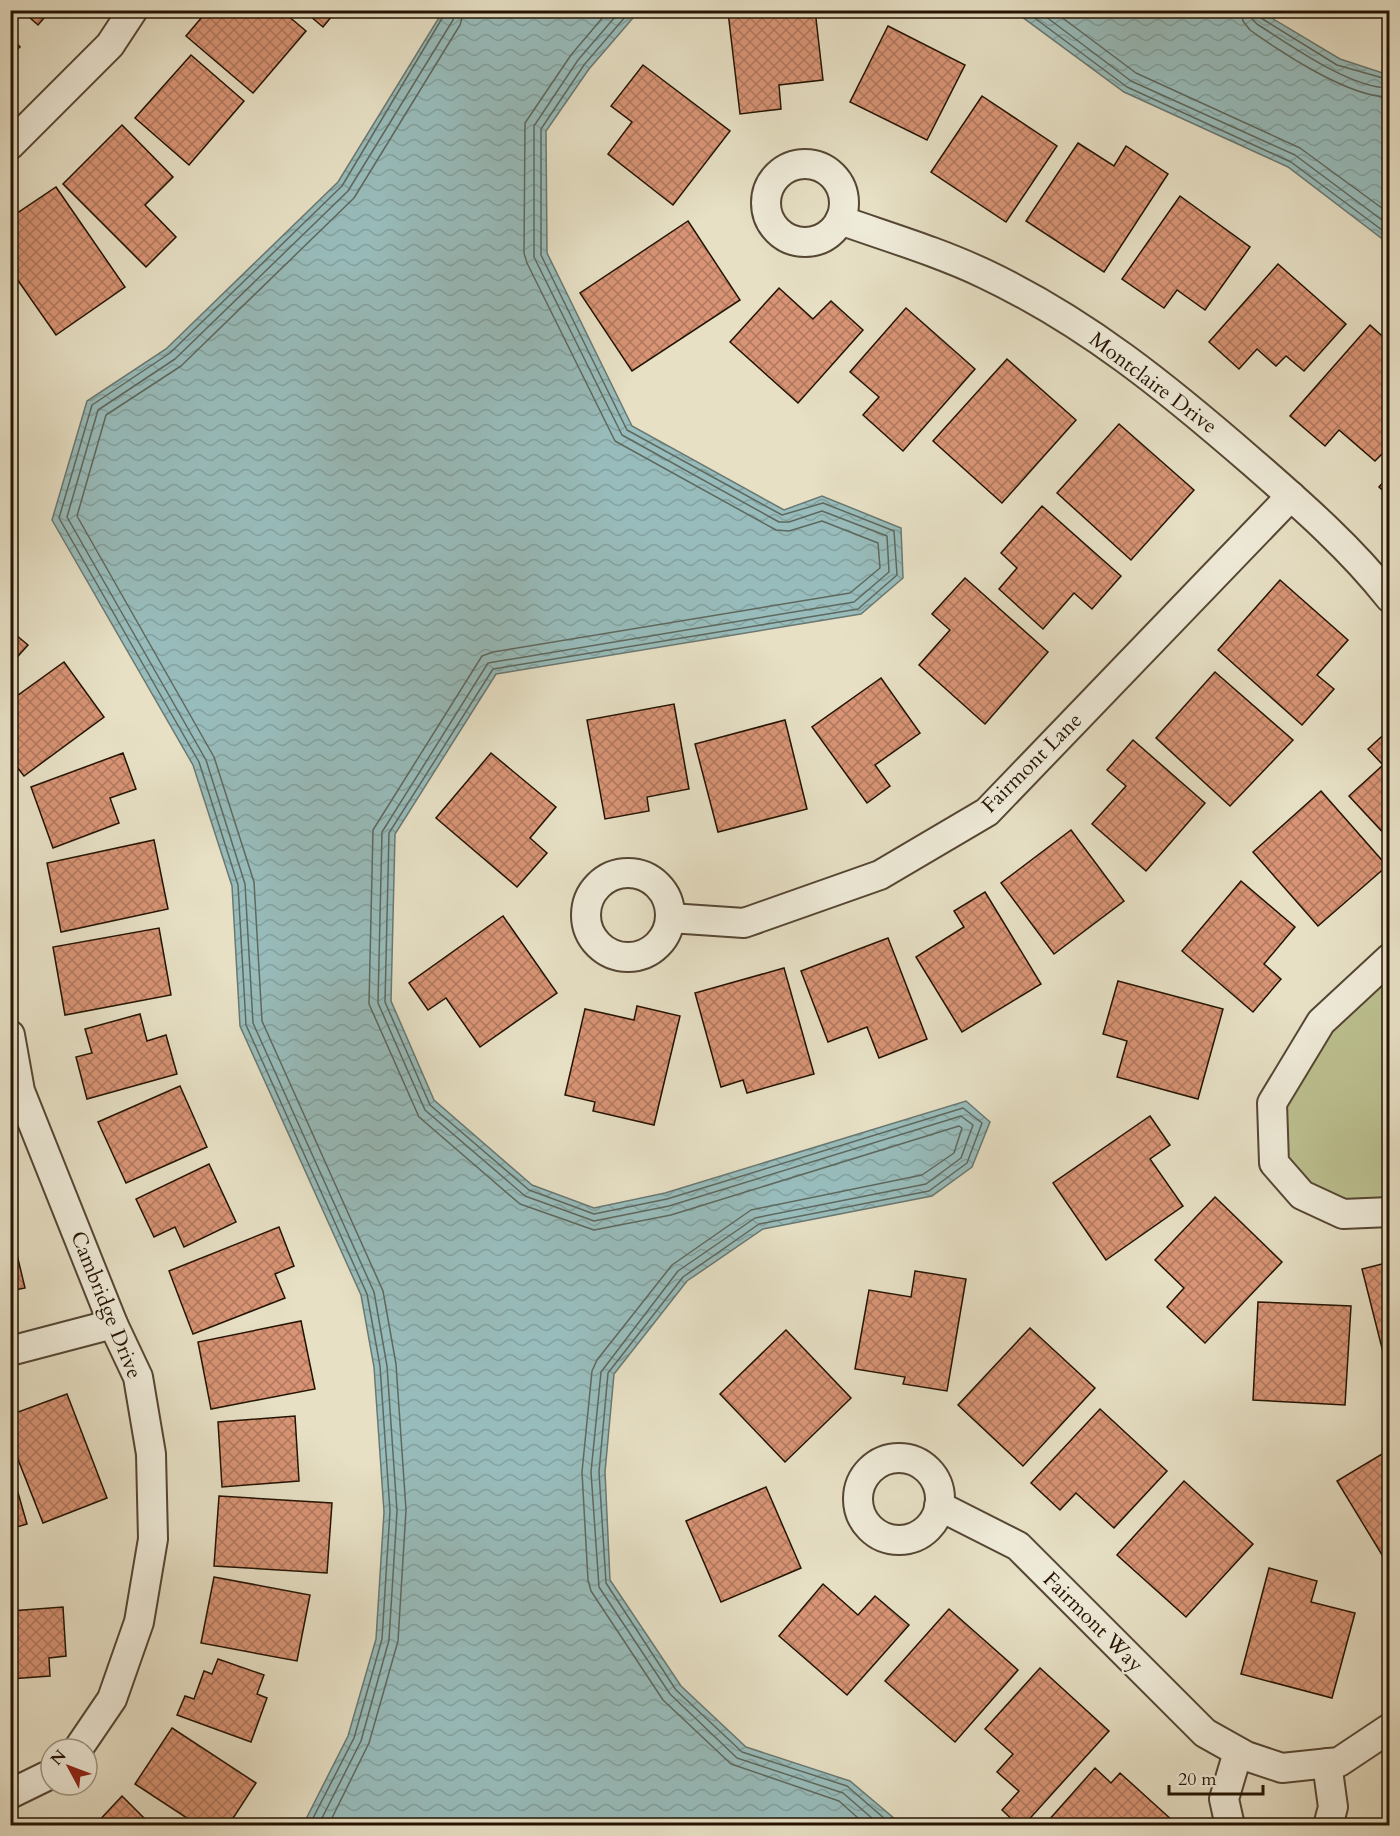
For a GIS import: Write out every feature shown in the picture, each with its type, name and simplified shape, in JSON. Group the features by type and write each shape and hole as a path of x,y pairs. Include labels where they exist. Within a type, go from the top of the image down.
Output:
{"street":[{"path":"10,145 110,45 133,10"},
{"name":"Montclaire Drive","path":"840,220 984,274 1109,345 1176,396 1291,496 1372,576 1389,598"},
{"name":"Fairmont Lane","path":"670,918 744,922 880,875 987,812 1291,496"},
{"path":"1389,958 1321,1022 1272,1103 1274,1163 1302,1196 1343,1214 1389,1212"},
{"name":"Cambridge Drive","path":"10,1035 20,1091 113,1324 138,1377 151,1454 153,1539 139,1622 112,1700 86,1737"},
{"path":"10,1352 113,1324"},
{"name":"Fairmont Way","path":"939,1506 1018,1546 1205,1733 1238,1752 1282,1767 1339,1762 1389,1728"},
{"path":"1230,1826 1224,1799 1238,1752"},
{"path":"1327,1763 1333,1807 1328,1826"},
{"path":"10,1794 39,1780"}],"green space":[{"path":"1389,958 1389,1212 1343,1214 1274,1163 1272,1103"}],"water":[{"path":"443,11 639,11 589,69 546,131 547,253 632,426 784,510 822,496 901,528 903,578 861,614 496,674 395,834 391,1001 434,1100 532,1185 594,1208 665,1193 966,1101 990,1122 972,1167 932,1196 763,1229 687,1281 614,1374 605,1472 610,1580 681,1686 746,1747 850,1781 902,1825 303,1825 348,1736 376,1639 384,1512 374,1367 361,1295 240,1026 232,886 193,765 52,520 87,401 166,349 338,182"},
{"path":"1014,11 1260,11 1340,59 1389,75 1389,244 1288,167 1124,92"}],"building":[{"path":"21,10 51,10 38,25"},
{"path":"208,10 281,10 306,31 253,93 186,36"},
{"path":"303,10 337,10 323,27"},
{"path":"815,10 823,80 779,85 781,109 740,114 728,12"},
{"path":"888,26 965,65 927,140 850,102"},
{"path":"10,36 20,47 10,56"},
{"path":"191,55 244,101 189,165 135,118"},
{"path":"643,65 730,131 673,205 608,154 632,122 611,106"},
{"path":"982,96 1057,146 1006,222 931,172"},
{"path":"122,125 173,177 145,205 176,237 146,267 63,184"},
{"path":"1078,143 1114,166 1126,146 1168,174 1104,272 1026,221"},
{"path":"56,187 125,287 56,335 10,269 10,218"},
{"path":"1180,196 1250,247 1205,310 1177,290 1164,308 1122,279"},
{"path":"688,221 740,300 632,371 580,293"},
{"path":"1278,264 1346,324 1304,371 1286,356 1276,366 1257,349 1239,369 1209,342"},
{"path":"779,288 813,319 831,301 863,330 798,403 730,342"},
{"path":"906,308 975,369 903,451 863,415 879,397 850,372"},
{"path":"1370,325 1390,343 1390,446 1375,461 1339,430 1325,446 1290,416"},
{"path":"1007,359 1076,420 1002,503 933,441"},
{"path":"1119,424 1194,490 1131,560 1057,493"},
{"path":"1390,475 1390,497 1379,487"},
{"path":"1042,506 1121,576 1092,609 1074,593 1043,629 999,589 1017,568 1001,553"},
{"path":"965,578 1048,652 985,724 919,665 950,630 932,614"},
{"path":"1280,580 1348,640 1317,675 1334,689 1302,725 1218,650"},
{"path":"10,630 28,645 10,665"},
{"path":"64,662 104,717 24,776 10,758 10,701"},
{"path":"1215,672 1293,740 1230,806 1156,738"},
{"path":"881,678 920,733 875,765 890,786 867,803 812,727"},
{"path":"674,704 689,789 647,797 649,811 605,819 587,720"},
{"path":"785,720 807,809 718,832 695,744"},
{"path":"1390,729 1390,840 1349,796 1383,765 1368,749"},
{"path":"1133,740 1205,803 1146,871 1092,824 1126,786 1107,770"},
{"path":"123,753 136,789 110,798 119,823 53,848 31,787"},
{"path":"491,753 556,807 530,838 547,853 517,887 436,818"},
{"path":"1321,791 1387,866 1318,926 1253,852"},
{"path":"1071,830 1124,901 1054,954 1001,883"},
{"path":"154,840 168,909 61,932 47,863"},
{"path":"1241,881 1295,927 1264,964 1281,979 1253,1012 1182,951"},
{"path":"985,892 1041,984 962,1032 916,957 964,927 954,911"},
{"path":"503,916 557,993 480,1047 446,998 428,1010 409,983"},
{"path":"159,928 171,995 65,1015 53,947"},
{"path":"888,938 927,1039 879,1058 867,1027 828,1042 801,971"},
{"path":"784,968 814,1074 747,1093 743,1080 721,1087 695,993"},
{"path":"1118,981 1223,1009 1198,1099 1117,1077 1127,1041 1103,1034"},
{"path":"637,1006 680,1016 654,1125 593,1111 595,1102 565,1095 585,1009 634,1020"},
{"path":"140,1014 147,1041 166,1035 177,1074 87,1099 76,1057 92,1053 85,1029"},
{"path":"180,1086 207,1147 126,1183 98,1122"},
{"path":"1150,1116 1170,1145 1150,1159 1183,1206 1106,1260 1053,1183"},
{"path":"209,1164 236,1222 184,1247 175,1227 154,1237 136,1199"},
{"path":"1215,1197 1282,1262 1205,1343 1167,1307 1184,1288 1155,1260"},
{"path":"279,1227 294,1266 275,1274 285,1298 193,1334 169,1271"},
{"path":"10,1238 13,1238 25,1288 10,1291"},
{"path":"1390,1262 1390,1367 1387,1368 1362,1269"},
{"path":"915,1271 966,1279 947,1391 903,1384 905,1377 855,1369 869,1290 911,1297"},
{"path":"1258,1302 1351,1306 1345,1405 1253,1400"},
{"path":"301,1321 315,1389 211,1409 198,1342"},
{"path":"1030,1328 1095,1388 1023,1466 958,1405"},
{"path":"786,1330 851,1398 785,1462 720,1394"},
{"path":"67,1394 107,1498 43,1523 10,1439 10,1415"},
{"path":"1100,1409 1167,1471 1114,1528 1076,1493 1060,1510 1031,1483"},
{"path":"295,1416 299,1481 222,1487 218,1422"},
{"path":"1382,1454 1390,1468 1390,1568 1337,1481"},
{"path":"10,1465 27,1524 10,1529"},
{"path":"1184,1481 1253,1544 1186,1617 1117,1555"},
{"path":"766,1487 801,1568 721,1602 686,1521"},
{"path":"219,1496 332,1503 327,1573 214,1566"},
{"path":"1269,1568 1317,1581 1311,1602 1355,1613 1332,1698 1241,1674"},
{"path":"214,1577 310,1595 297,1661 201,1643"},
{"path":"823,1584 858,1615 875,1596 909,1625 847,1695 779,1636"},
{"path":"63,1607 66,1656 49,1658 50,1676 10,1679 10,1611"},
{"path":"949,1609 1018,1670 955,1742 885,1681"},
{"path":"218,1659 264,1675 257,1694 267,1698 251,1742 177,1715 185,1696 194,1699 204,1671 212,1674"},
{"path":"1040,1668 1109,1731 1023,1826 1019,1826 1002,1810 1019,1791 997,1772 1013,1754 985,1729"},
{"path":"172,1728 256,1783 228,1826 199,1826 135,1784"},
{"path":"1095,1768 1111,1783 1120,1773 1173,1821 1169,1826 1053,1826 1048,1821"},
{"path":"122,1796 152,1826 94,1826"}]}
